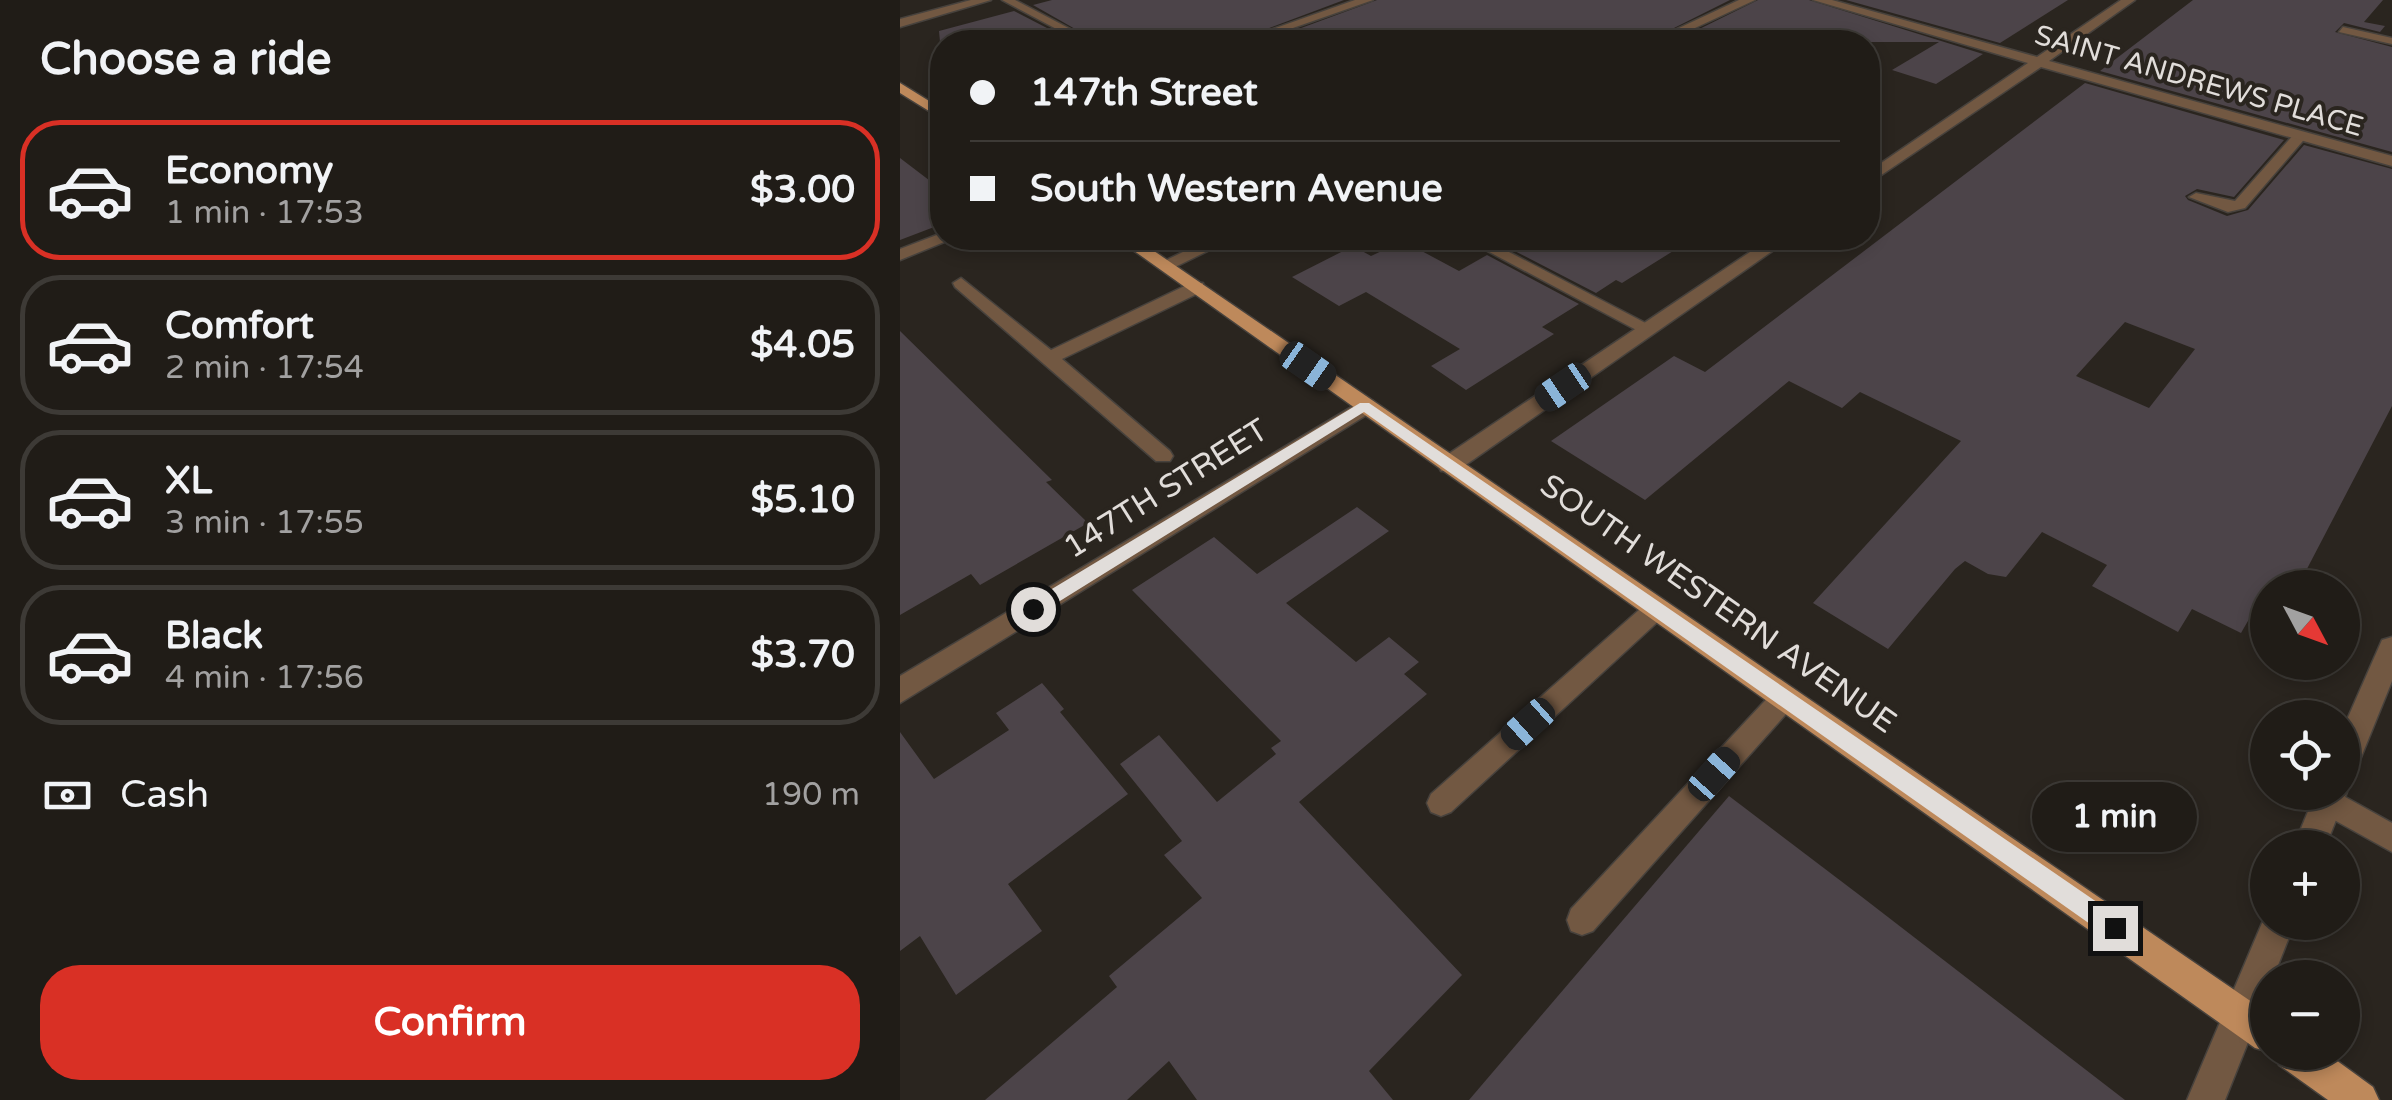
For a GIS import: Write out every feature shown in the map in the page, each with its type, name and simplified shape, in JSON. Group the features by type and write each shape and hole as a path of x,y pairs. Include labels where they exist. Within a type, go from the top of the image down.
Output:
{"main road":[{"path":"900,87 930,107"},
{"name":"SOUTH WESTERN AVENUE","path":"1142,250 2250,1022"},
{"path":"2318,1070 2360,1100"}],"street":[{"path":"900,22 985,0"},
{"path":"1278,30 1367,0"},
{"path":"1682,30 1749,0"},
{"name":"SAINT ANDREWS PLACE","path":"1819,0 2392,161"},
{"path":"1880,172 2128,0"},
{"path":"900,255 930,244"},
{"path":"1165,265 1198,250"},
{"path":"1449,465 1764,250"},
{"name":"147TH STREET","path":"900,691 1364,406"},
{"path":"2360,728 2389,664"},
{"path":"2206,1100 2250,1031"}],"lane":[{"path":"1007,0 1066,30"},
{"path":"2343,30 2392,41"},
{"path":"2196,197 2228,207 2240,204 2300,136"},
{"path":"1494,250 1648,329"},
{"path":"961,283 1163,456"},
{"path":"1049,358 1196,288"},
{"path":"1441,802 1656,609"},
{"path":"1582,920 1784,698"},
{"path":"2350,810 2392,838"}],"building":[{"path":"1052,0 1344,0 1264,30 1077,30 1033,5"},
{"path":"1377,0 1730,0 1670,30 1296,30"},
{"path":"1758,0 1809,0 1983,54 1936,84 1892,70 1939,42 1880,42 1880,30 1697,30"},
{"path":"1846,0 2068,0 2000,43"},
{"path":"2193,0 2383,0 2364,22 2385,26 2380,32 2344,23 2335,32 2392,47 2392,152 2100,71"},
{"path":"1014,11 1051,30 943,30"},
{"path":"2085,83 2284,140 2234,197 2197,189 2185,196 2227,216 2248,210 2304,145 2392,169 2392,406 2306,570 2250,570 2250,617 2241,633 2192,609 2178,632 2092,586 2107,565 2042,532 2006,577 1988,574 1965,561 1888,649 1813,603 1961,441 1860,392 1842,408 1789,381 1645,500 1551,441 1674,356 1705,372 1865,250 1880,250 1880,239","holes":["2125,322 2195,349 2149,408 2076,376"]},
{"path":"900,158 930,181 930,229 900,240"},
{"path":"1345,250 1360,250 1371,256 1384,250 1420,250 1459,271 1487,255 1579,304 1542,327 1554,334 1466,390 1431,366 1460,349 1366,292 1339,306 1292,277"},
{"path":"1513,250 1675,250 1622,283 1616,280 1596,293"},
{"path":"900,331 1052,480 1046,482 1088,523 980,585 971,574 900,615"},
{"path":"1357,507 1389,531 1286,603 1356,662 1389,637 1419,662 1404,674 1427,694 1299,802 1462,975 1369,1071 1393,1100 1197,1100 1169,1061 1127,1100 985,1100 1117,987 1109,976 1202,898 1164,855 1182,841 1120,764 1159,735 1217,802 1276,754 1271,748 1281,741 1132,590 1214,537 1257,574"},
{"path":"1042,683 1064,709 1060,712 1128,794 1008,884 1042,931 956,995 920,936 900,951 900,732 934,779 1009,730 996,713"},
{"path":"1729,796 1862,897 2125,1100 1469,1100"}],"route":[{"path":"1033,609 1364,406 2115,928"}]}
